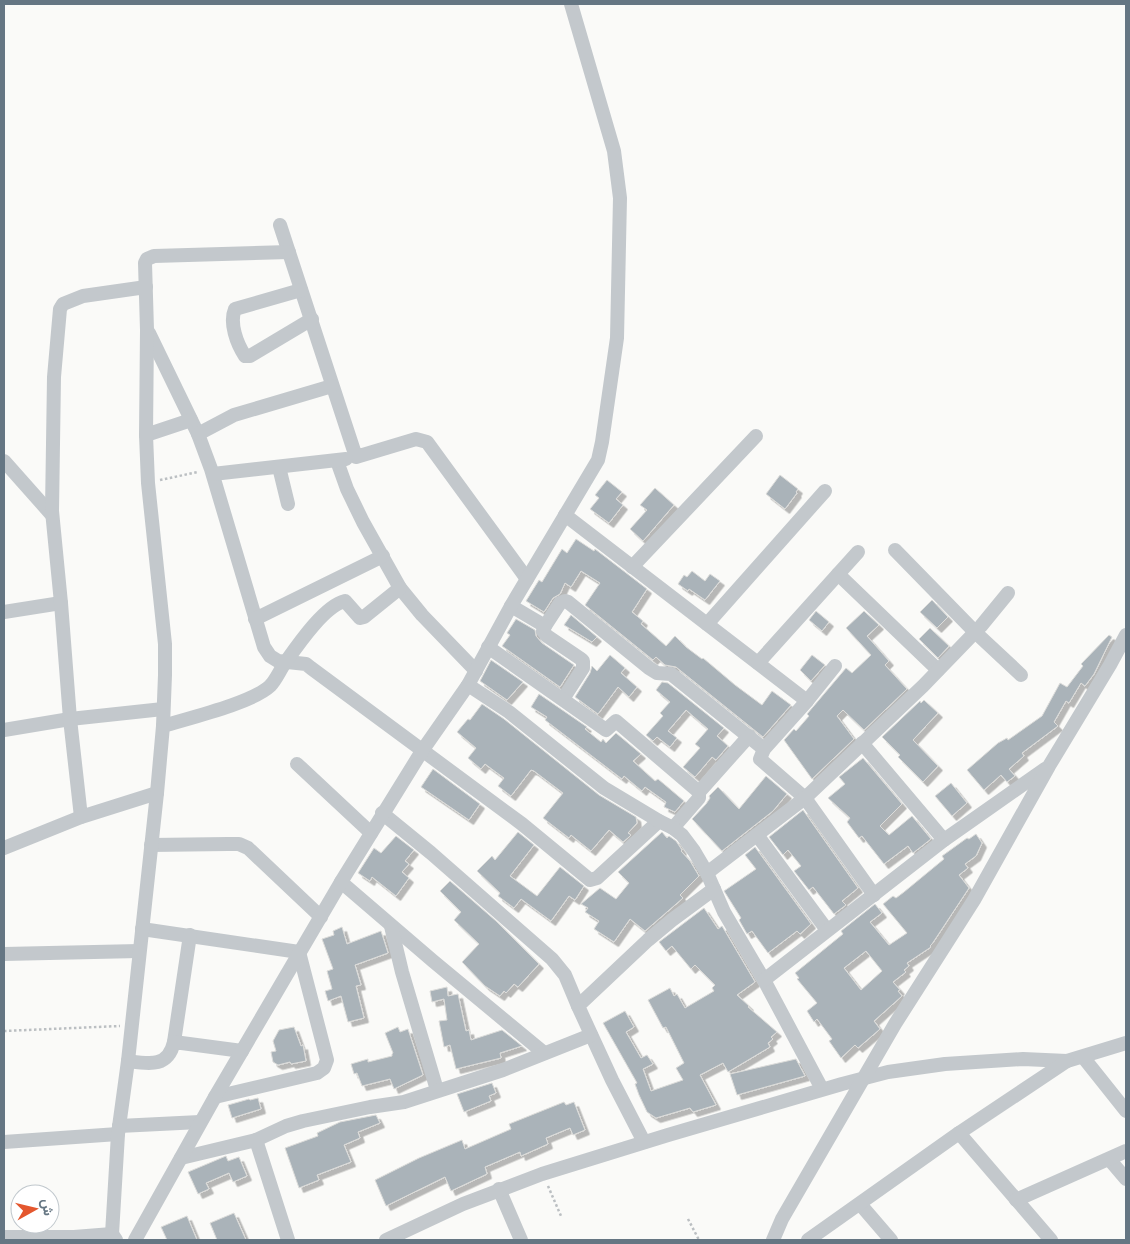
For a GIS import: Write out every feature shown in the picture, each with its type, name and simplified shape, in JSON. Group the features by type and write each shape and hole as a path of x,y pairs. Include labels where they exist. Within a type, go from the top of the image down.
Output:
{"street":[{"path":"135,1240 214,1097 299,952 382,813 468,685 511,606 598,460 617,338 620,198 614,151 571,4"},
{"path":"280,225 356,457"},
{"path":"11,1238 114,1237 118,1130 128,1061 163,726 165,644 148,483 146,435 147,330 145,263 147,259 154,256 289,252"},
{"path":"81,817 70,719 52,515 54,378 60,309 63,304 75,298 146,287"},
{"path":"301,290 235,309 232,318 235,334 242,351 246,356 250,356 312,319"},
{"path":"147,330 198,434 212,471 255,619 264,647 270,656 286,662 306,664 522,824 590,880 597,878 659,821"},
{"path":"198,434 234,415 332,386"},
{"path":"146,435 191,420"},
{"path":"632,567 756,436"},
{"path":"212,471 337,462 416,439 427,442 527,579"},
{"path":"4,461 52,515"},
{"path":"337,462 347,489 400,588 422,615 476,671"},
{"path":"280,467 288,504"},
{"path":"707,624 824,491"},
{"path":"565,515 807,701"},
{"path":"895,550 975,632 1021,675"},
{"path":"758,663 858,552"},
{"path":"255,619 383,556"},
{"path":"838,574 938,670"},
{"path":"163,726 260,693 271,685 320,617 342,601 348,602 360,618 364,617 400,588"},
{"path":"707,873 806,798 938,670 975,632 1008,593"},
{"path":"563,699 583,668 583,661 547,636 543,631 560,603 565,601 649,668 657,673 671,674 764,749"},
{"path":"4,612 61,603"},
{"path":"511,606 545,626"},
{"path":"773,1240 782,1219 895,1024 974,900 1049,766 1126,635"},
{"path":"488,647 606,730 616,721 699,792"},
{"path":"835,666 764,749 760,756 761,762 806,798 874,895"},
{"path":"468,685 509,712 604,788 682,835 707,873 724,912 764,980 822,1089"},
{"path":"4,730 70,719 163,709"},
{"path":"673,828 699,798 699,792 749,736"},
{"path":"862,743 944,840"},
{"path":"297,764 371,833"},
{"path":"764,980 944,840 1049,766"},
{"path":"4,848 81,817 157,793"},
{"path":"382,813 431,853 552,959 565,975 591,1036 644,1142"},
{"path":"757,835 827,930"},
{"path":"151,845 239,844 248,848 321,916"},
{"path":"341,882 391,926 544,1052"},
{"path":"578,1006 612,972 660,930 714,889"},
{"path":"391,926 407,990 437,1090"},
{"path":"142,929 299,952"},
{"path":"128,1061 153,1064 160,1062 170,1054 174,1042 190,935"},
{"path":"4,954 139,951"},
{"path":"214,1097 317,1074 324,1068 327,1060 299,952"},
{"path":"181,1158 256,1140 286,1126 404,1102 503,1070 544,1052 591,1036"},
{"path":"174,1042 242,1051"},
{"path":"386,1240 462,1204 542,1174 822,1089 888,1072 945,1064 1023,1060 1067,1061 1126,1042"},
{"path":"1083,1057 1126,1111"},
{"path":"808,1240 959,1133 1067,1061"},
{"path":"4,1142 200,1122"},
{"path":"959,1133 1016,1200 1046,1239"},
{"path":"256,1140 288,1240"},
{"path":"1016,1200 1126,1151"},
{"path":"1109,1159 1126,1179"},
{"path":"499,1190 521,1240"},
{"path":"860,1204 891,1240"}],"path":[{"path":"148,483 212,471"},
{"path":"4,1031 131,1026"},
{"path":"542,1174 562,1216"},
{"path":"688,1219 699,1240"}],"building":[{"path":"780,475 798,489 785,509 766,494"},
{"path":"607,480 622,492 616,499 623,505 609,523 590,509 599,498 595,495"},
{"path":"655,488 674,505 643,541 630,529 647,510 640,505"},
{"path":"576,539 594,551 595,549 647,589 632,612 643,621 641,624 666,646 675,636 686,647 703,658 762,705 772,691 791,705 763,737 676,667 665,665 656,657 653,660 585,605 600,583 581,571 571,587 565,583 560,594 553,598 544,612 526,601 539,580 542,582 562,549 567,553"},
{"path":"692,571 705,581 710,574 720,581 705,600 678,584 684,575 687,577"},
{"path":"932,600 948,617 937,628 920,612"},
{"path":"816,611 829,622 822,631 809,620"},
{"path":"864,611 879,625 867,636 889,661 885,665 907,689 864,730 843,710 837,716 854,739 812,779 784,740 794,729 796,731 809,716 807,714 846,668 852,673 871,655 846,628"},
{"path":"571,615 597,637 592,642 564,625"},
{"path":"516,619 535,630 536,636 542,643 574,665 560,687 502,646 510,635 507,633"},
{"path":"930,628 949,646 938,658 919,639"},
{"path":"1109,635 1112,637 1094,674 1085,686 1081,683 1069,703 1066,701 1054,722 1058,726 1022,753 1024,756 1009,769 1015,776 1007,782 1001,775 984,790 967,770 998,743 1007,738 1008,740 1042,716 1060,683 1067,687 1083,666 1081,664"},
{"path":"610,655 625,668 621,673 637,687 629,697 618,687 598,714 575,697 590,673 592,666 597,671"},
{"path":"812,655 825,665 811,681 800,670"},
{"path":"491,660 523,682 507,700 480,681"},
{"path":"662,682 668,683 724,728 717,736 728,746 716,760 712,757 695,777 683,767 700,748 695,744 708,729 686,710 668,731 677,738 670,747 657,737 653,741 646,735 663,716 660,713 670,702 656,690"},
{"path":"539,694 587,727 585,729 601,742 603,739 606,743 616,733 641,754 633,761 655,781 658,779 684,801 675,812 664,807 666,802 645,787 642,791 624,776 622,779 545,720 547,717 531,707"},
{"path":"924,700 938,713 913,740 938,766 923,782 898,757 900,755 882,737 920,701 921,703"},
{"path":"482,704 504,719 599,795 636,817 637,823 628,833 631,835 623,842 609,830 591,851 571,835 569,838 543,818 563,793 534,771 531,770 511,796 498,786 504,778 485,764 481,769 468,758 476,748 457,732 468,719 470,720"},
{"path":"863,758 902,804 880,826 889,835 912,816 931,839 913,853 908,846 884,864 862,836 859,838 847,822 850,818 828,798 845,784 839,777"},
{"path":"433,769 480,804 469,820 421,787"},
{"path":"766,776 787,794 773,811 722,851 692,819 718,787 739,809"},
{"path":"951,783 967,803 952,816 935,796"},
{"path":"803,810 858,888 842,901 846,905 834,914 813,887 809,890 794,871 801,866 788,850 783,855 769,837"},
{"path":"518,832 534,845 510,876 537,896 560,867 584,886 575,900 569,896 551,921 521,899 514,908 498,896 500,893 477,871 492,856 495,860"},
{"path":"662,832 667,838 669,836 676,841 699,876 680,895 683,898 645,931 630,919 614,942 594,929 599,921 585,912 588,908 581,904 600,888 616,899 629,883 618,872"},
{"path":"976,834 982,843 976,856 965,864 968,868 959,875 969,888 931,947 907,963 909,966 904,970 906,972 893,982 900,990 898,991 902,996 874,1021 880,1029 858,1048 855,1045 841,1058 829,1041 832,1039 817,1019 814,1022 807,1011 817,1003 797,979 799,978 795,973 843,934 841,931 875,904 882,913 870,922 889,945 907,933 883,904 893,896 896,898 904,892 944,859 942,856 967,838 969,839","holes":["866,951 882,971 861,990 844,968"]},
{"path":"396,836 414,850 405,861 409,864 402,872 409,878 396,896 372,877 370,881 358,873 374,848 381,853"},
{"path":"755,847 811,924 800,934 797,931 768,953 752,931 747,934 739,920 741,918 724,891 756,869 745,855"},
{"path":"450,881 496,921 539,964 518,987 514,984 506,993 504,991 500,996 485,986 462,962 479,944 454,920 461,912 440,891"},
{"path":"704,908 718,929 722,926 755,982 737,995 777,1032 768,1043 770,1047 728,1072 723,1063 700,1075 716,1105 693,1112 690,1108 656,1118 647,1112 635,1084 637,1083 603,1023 625,1011 634,1027 626,1032 641,1058 647,1055 653,1064 643,1069 651,1091 683,1080 676,1068 684,1063 666,1027 663,1028 648,1000 670,988 674,996 677,994 685,1008 714,991 712,988 715,985 695,965 691,969 672,946 666,951 659,942"},
{"path":"342,927 347,944 381,931 388,953 355,965 361,985 356,986 364,1018 348,1022 341,996 328,1001 325,991 332,989 327,971 333,969 322,939 334,935 333,931"},
{"path":"447,987 448,996 458,994 466,1031 469,1030 471,1040 502,1030 522,1046 500,1053 501,1058 456,1069 450,1045 444,1047 439,1021 447,1020 444,999 432,1002 430,991"},
{"path":"294,1027 301,1046 303,1045 306,1061 278,1065 273,1062 271,1052 276,1051 273,1041 279,1030"},
{"path":"398,1027 400,1032 408,1029 423,1075 394,1089 390,1079 362,1086 357,1073 354,1074 351,1064 368,1059 368,1062 392,1056 393,1053 385,1033"},
{"path":"796,1059 805,1076 737,1095 730,1074"},
{"path":"492,1083 496,1093 489,1096 491,1101 464,1112 457,1094"},
{"path":"258,1098 261,1109 232,1118 228,1105"},
{"path":"564,1102 566,1105 574,1102 585,1130 573,1135 570,1128 546,1138 548,1144 521,1156 520,1152 485,1167 487,1174 451,1191 445,1177 386,1206 375,1180 419,1158 462,1140 465,1149 511,1129 509,1124"},
{"path":"376,1115 380,1123 358,1132 360,1138 344,1145 351,1162 317,1175 319,1180 299,1188 285,1148 318,1136 317,1133 340,1122"},
{"path":"226,1156 228,1161 239,1157 247,1176 233,1182 229,1173 206,1183 209,1189 198,1194 188,1172"},
{"path":"234,1213 246,1240 217,1240 210,1223"},
{"path":"187,1216 197,1240 167,1240 161,1227"}]}
